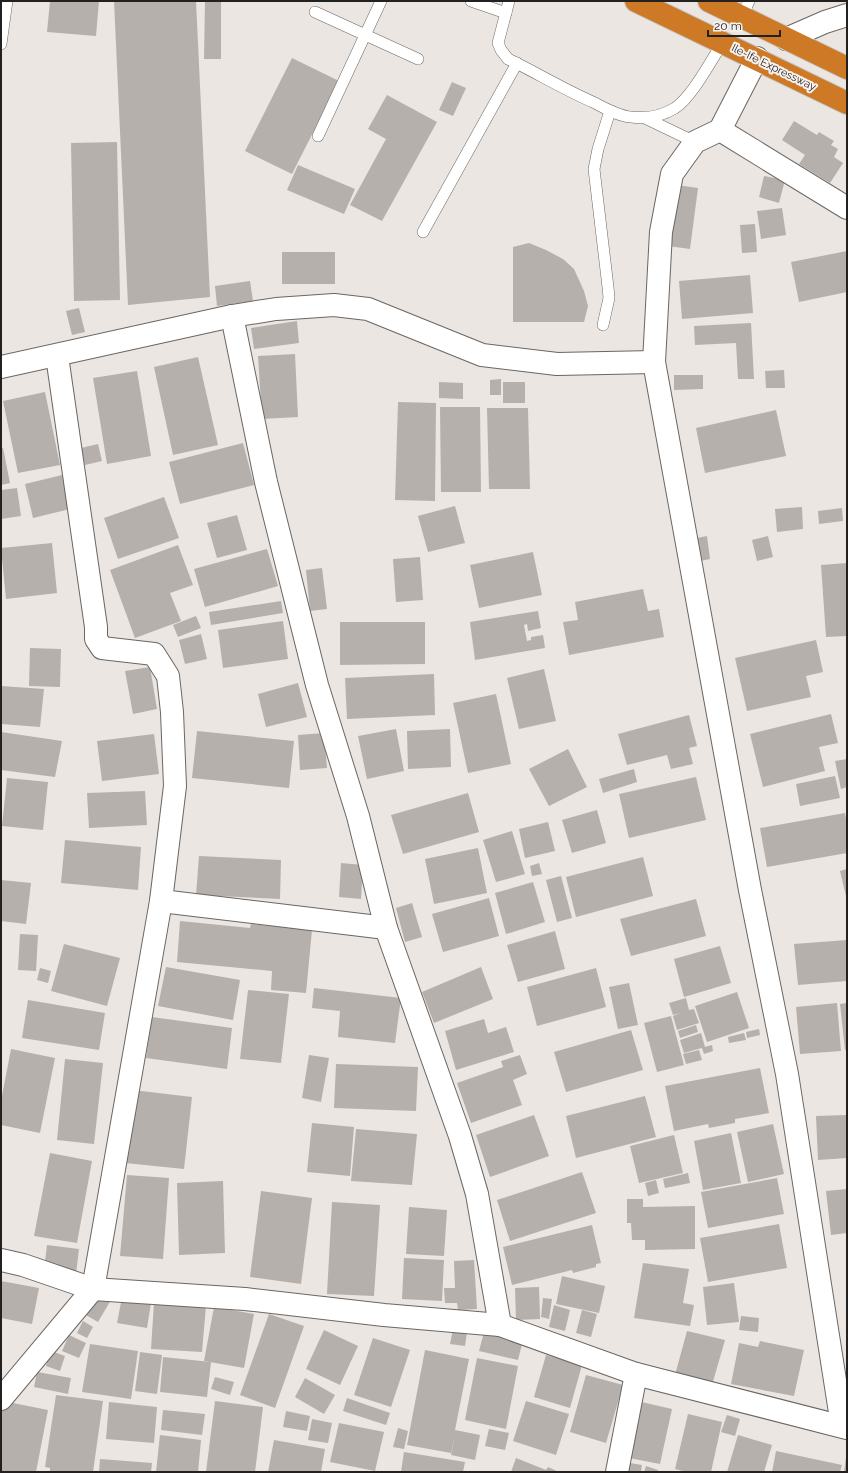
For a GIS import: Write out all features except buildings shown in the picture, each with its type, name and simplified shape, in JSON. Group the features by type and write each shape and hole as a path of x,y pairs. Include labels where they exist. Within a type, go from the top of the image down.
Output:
{"highway":[{"name":"Ile-Ife Expressway","path":"636,1 724,42 847,103"},
{"path":"709,1 745,9 786,39 847,68"}],"street":[{"path":"786,39 825,22 847,15"},
{"path":"1,1260 23,1265 93,1289 245,1299 384,1315 500,1325 636,1374 845,1426 787,1074 750,890 654,362 662,225 672,174 695,142 720,130 757,58"},
{"path":"720,130 847,208"},
{"path":"1,367 57,356 232,316 276,310 334,305 368,309 482,355 557,364 654,362"},
{"path":"232,316 266,482 316,685 358,816 386,928 460,1136 477,1194 500,1325"},
{"path":"1,1398 93,1289 161,901 175,786 172,712 168,676 154,654 102,648 96,639 96,627 57,356"},
{"path":"161,901 386,928"},
{"path":"617,1472 636,1374"}],"lane":[{"path":"1,44 7,1"},
{"path":"318,136 381,1"},
{"path":"471,1 506,13"},
{"path":"509,1 498,43 508,59 610,111 630,117 645,118 660,115 676,107 689,94 724,42"},
{"path":"315,12 418,59"},
{"path":"423,232 517,63"},
{"path":"603,326 609,298 594,169 598,149 610,111"},
{"path":"645,118 695,142"}]}
